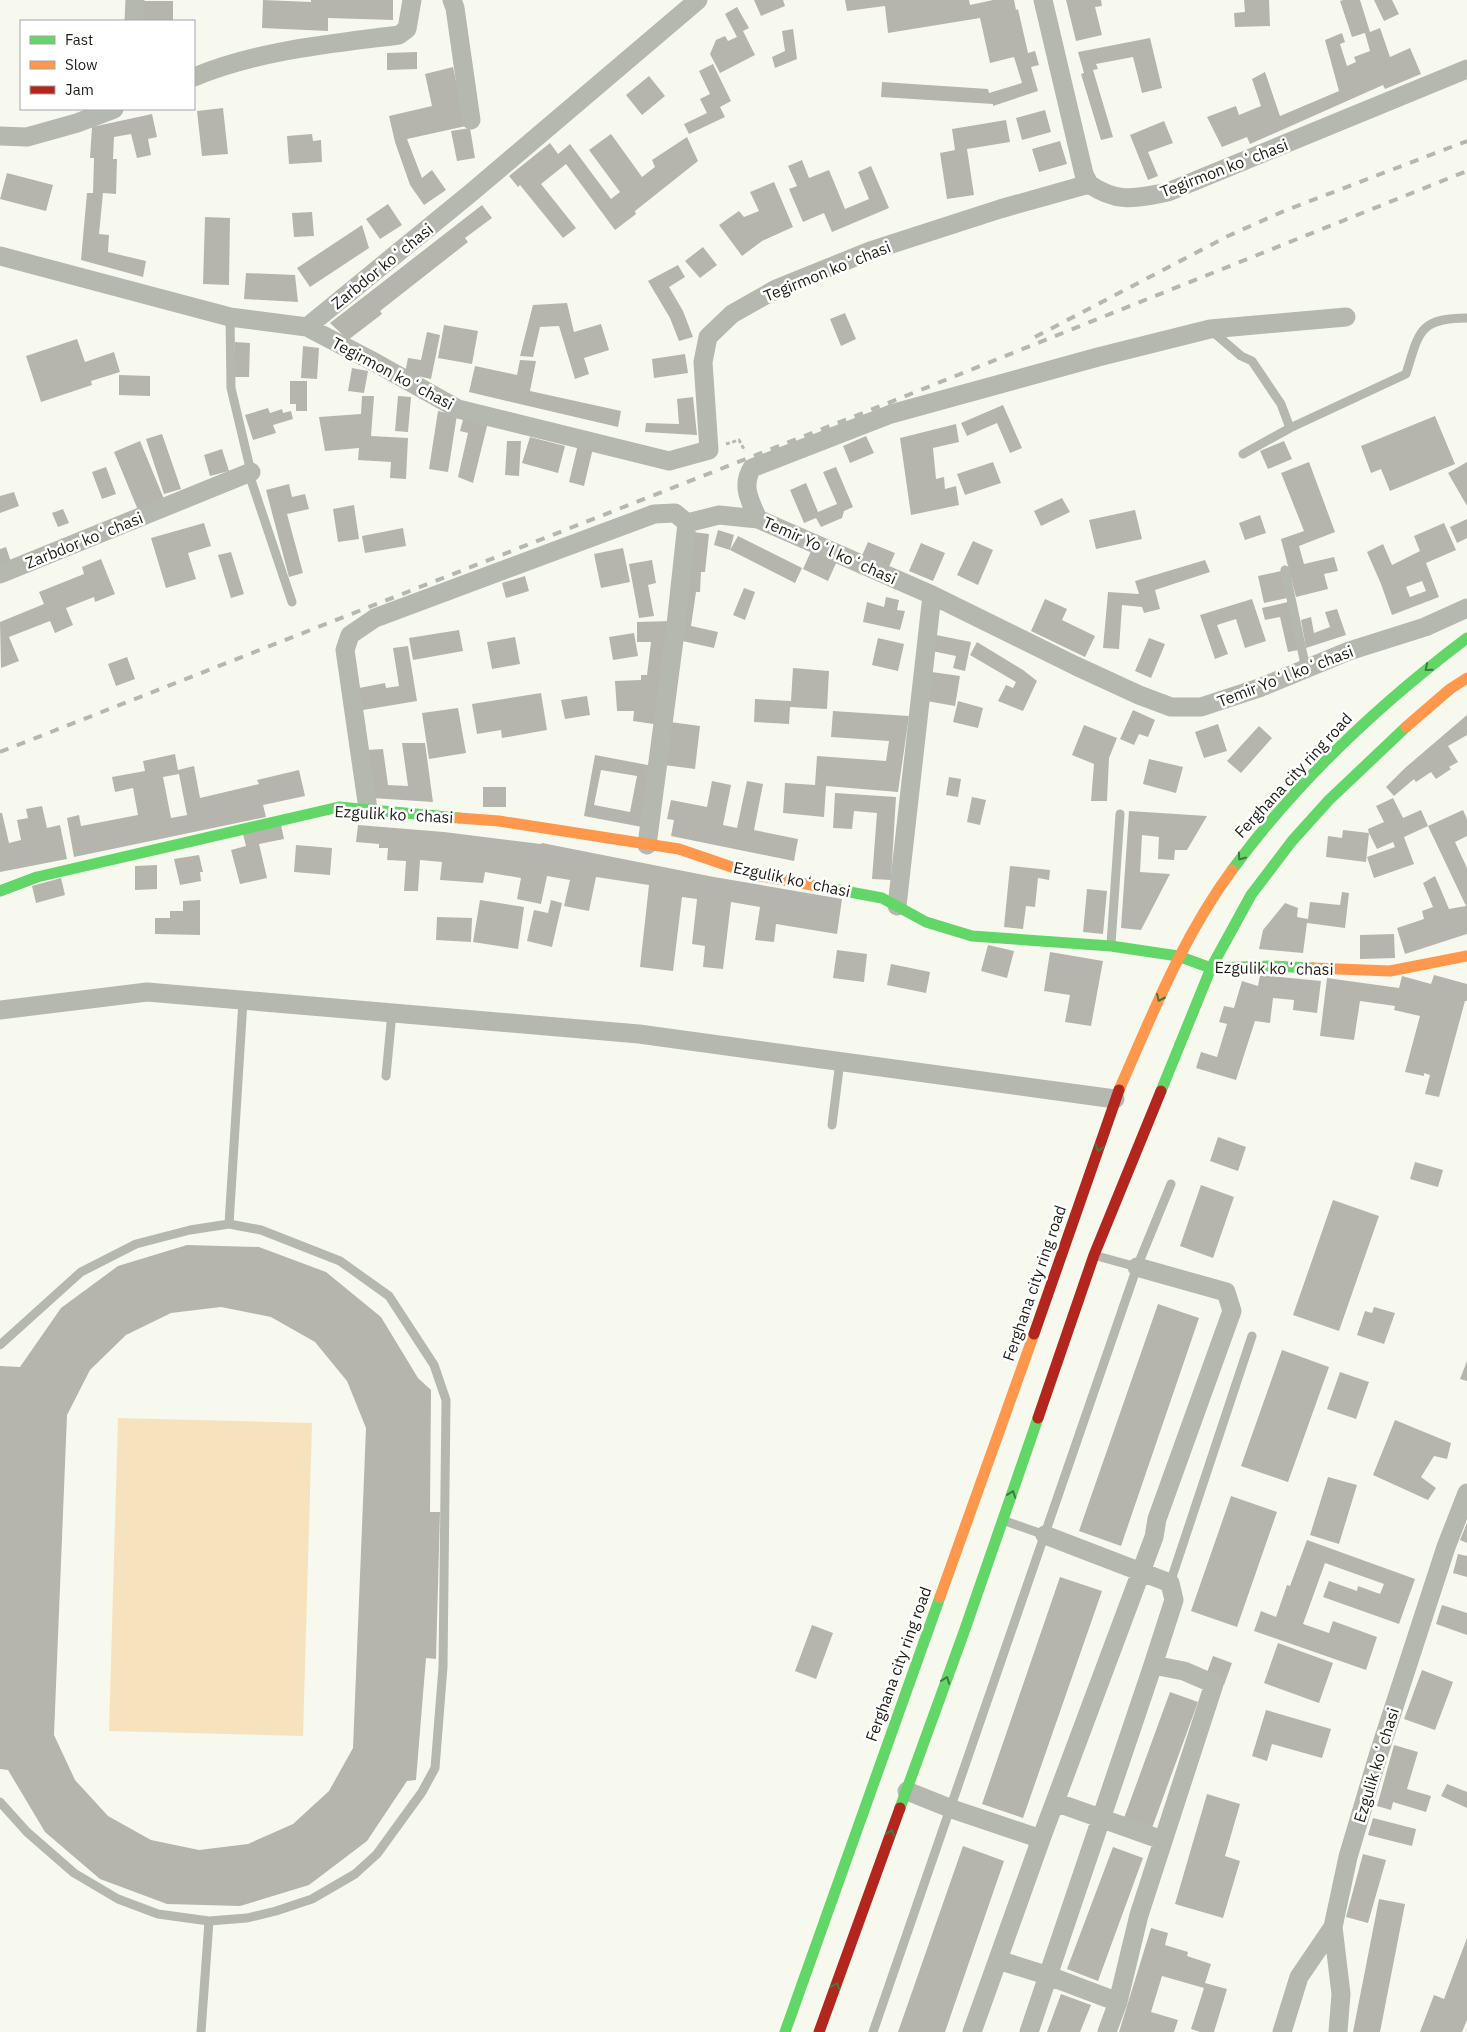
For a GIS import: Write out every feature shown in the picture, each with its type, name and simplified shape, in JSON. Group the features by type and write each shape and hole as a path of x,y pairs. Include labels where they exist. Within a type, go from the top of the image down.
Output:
{"main road":[{"name":"Ferghana city ring road","path":"786,2032 1054,1278 1115,1099 1178,956 1214,893 1268,822 1314,772 1372,714 1467,638"},
{"path":"820,2032 1003,1520 1094,1255 1211,968 1251,895 1292,841 1329,800 1390,740 1450,689 1467,678"},
{"name":"Ezgulik koʻchasi","path":"0,891 37,877 339,807 500,821 679,849 754,874 882,898 926,922 972,936 1111,946 1178,956 1211,968 1270,966 1390,971 1467,956"}],"street":[{"path":"134,20 135,0"},
{"path":"195,77 212,69 287,49 399,35 407,29 412,0"},
{"path":"452,0 455,8 471,120"},
{"name":"Zarbdor koʻchasi","path":"307,327 472,192 698,0"},
{"path":"1043,0 1084,174 1089,184"},
{"name":"Tegirmon koʻchasi","path":"307,327 458,409 669,461 709,450 703,362 708,336 732,314 776,289 870,251 1000,209 1089,184 1103,193 1129,199 1168,192 1467,69"},
{"path":"0,136 27,137 77,123 111,110"},
{"path":"0,256 230,317 307,327"},
{"path":"752,468 891,414 1098,357 1210,329 1346,317"},
{"name":"Temir Yoʻl koʻchasi","path":"752,468 746,476 746,492 758,519 932,595 1076,666 1139,695 1171,707 1201,707 1259,688 1349,651 1425,627 1467,608"},
{"name":"Zarbdor koʻchasi","path":"0,574 251,472"},
{"path":"368,809 345,650 350,635 375,618 654,514 675,513 686,523"},
{"path":"686,523 718,515 758,519"},
{"path":"646,845 676,624 686,523"},
{"path":"897,906 932,595"},
{"path":"0,1010 147,992 640,1034 1115,1099"},
{"path":"972,2032 1041,1839 1154,1537 1157,1519 1232,1310 1226,1292 1137,1267"},
{"name":"Ezgulik koʻchasi","path":"1282,2032 1299,1977 1333,1927 1348,1857 1378,1756 1446,1547 1467,1493"},
{"path":"1029,2032 1103,1818 1174,1600 1170,1583 1045,1535"},
{"path":"1107,2032 1118,2002 1139,1914 1214,1684 1184,1671 1154,1665"},
{"path":"906,1791 952,1809 1041,1839"},
{"path":"1055,1802 1162,1840"},
{"path":"1333,1927 1340,1994 1338,2032"},
{"path":"998,1960 1049,1976 1118,2002"}],"lane":[{"path":"230,317 231,388 251,472 251,480 292,602"},
{"path":"1243,454 1290,428 1406,374 1418,334 1432,322 1467,318"},
{"path":"1210,329 1241,356 1252,361 1281,404 1290,428"},
{"path":"1285,570 1306,668"},
{"path":"1111,946 1120,814"},
{"path":"228,1224 243,1001"},
{"path":"386,1076 392,1013"},
{"path":"832,1125 840,1061"},
{"path":"873,2032 952,1809 1137,1267 1172,1184"},
{"path":"0,1346 81,1272 136,1244 190,1230 228,1224 261,1230 340,1262 390,1296 434,1365 446,1400 443,1667 435,1768 422,1792 377,1854 355,1874 312,1899 247,1918 209,1921 158,1914 118,1899 74,1874 27,1832 0,1802"},
{"path":"1094,1255 1137,1267"},
{"path":"1170,1583 1252,1336"},
{"path":"1003,1520 1045,1535"},
{"path":"201,2032 209,1921"}],"path":[{"path":"709,450 739,440 752,468"}],"shaded area":[{"path":"118,1418 312,1423 303,1736 109,1731"}],"building":[{"path":"263,0 311,2 311,0 393,0 393,20 328,18 328,31 262,28"},
{"path":"754,0 783,0 785,6 761,16"},
{"path":"845,0 969,0 970,5 993,0 1014,0 1016,10 1018,9 1028,53 1035,51 1039,65 1031,67 1038,91 993,106 993,104 881,97 882,82 988,89 989,93 1022,83 1014,57 990,63 980,18 888,33 885,6 847,11"},
{"path":"1066,0 1101,0 1102,6 1095,7 1102,35 1076,41"},
{"path":"1244,0 1269,0 1270,26 1235,27 1234,13 1245,12"},
{"path":"1360,0 1370,32 1380,28 1390,57 1410,48 1421,74 1385,89 1383,85 1250,144 1247,137 1222,147 1207,117 1236,106 1239,115 1261,106 1252,79 1265,72 1280,116 1339,91 1325,40 1342,33 1345,42 1340,44 1347,66 1356,62 1354,57 1370,51 1365,33 1352,37 1340,1"},
{"path":"1374,0 1392,0 1399,14 1384,21"},
{"path":"140,1 173,1 173,20 140,20"},
{"path":"737,7 749,28 743,31 755,55 720,73 710,54 716,40 725,36 728,41 737,37 725,14"},
{"path":"793,29 797,59 775,68 772,57 785,51 782,31"},
{"path":"1150,38 1162,88 1142,93 1133,57 1096,64 1098,69 1093,70 1113,137 1101,140 1081,74 1084,73 1078,52"},
{"path":"417,52 417,69 387,70 387,53"},
{"path":"713,64 731,101 720,107 725,117 689,134 684,124 707,113 700,99 710,94 699,71"},
{"path":"453,67 466,126 407,139 422,178 432,170 446,190 424,205 410,185 395,142 389,116 432,106 425,74"},
{"path":"649,76 665,96 642,115 626,95"},
{"path":"223,108 228,154 202,156 197,111"},
{"path":"1045,110 1051,132 1022,140 1016,118"},
{"path":"152,114 157,137 148,139 151,155 137,158 131,134 114,137 113,159 117,159 116,194 103,193 99,234 109,235 108,252 146,261 143,277 81,260 87,193 93,193 94,158 90,158 92,127"},
{"path":"1006,120 1010,142 967,149 974,195 947,199 940,153 955,150 952,129"},
{"path":"1164,121 1173,143 1148,152 1158,176 1148,180 1130,135"},
{"path":"470,128 475,158 457,161 451,131"},
{"path":"312,134 313,141 321,140 322,162 289,164 287,136"},
{"path":"611,134 642,177 655,167 652,160 687,137 698,161 635,211 636,214 615,230 566,164 541,184 576,228 563,238 520,185 518,187 509,176 550,143 558,154 570,144 611,199 620,192 589,150"},
{"path":"1060,141 1067,164 1039,172 1032,149"},
{"path":"802,160 809,178 829,170 845,209 869,199 858,172 871,166 889,208 832,232 824,213 803,222 789,189 797,186 788,166"},
{"path":"7,173 53,185 46,211 0,199"},
{"path":"774,182 793,227 762,241 742,256 719,225 739,211 744,217 759,211 750,192"},
{"path":"388,204 402,225 380,239 366,219"},
{"path":"482,205 492,218 465,238 468,242 380,311 382,314 348,340 330,323"},
{"path":"312,212 314,236 294,237 292,213"},
{"path":"205,217 230,218 229,285 203,284"},
{"path":"362,225 369,248 310,287 297,268"},
{"path":"703,247 717,265 700,278 685,261"},
{"path":"678,265 685,277 669,287 683,311 693,337 679,341 670,318 648,281"},
{"path":"246,273 295,275 298,302 244,299"},
{"path":"567,303 574,332 601,324 609,350 584,358 589,374 575,379 559,326 540,327 533,357 520,356 533,305"},
{"path":"845,313 856,339 841,346 830,319"},
{"path":"444,325 478,331 472,364 438,358"},
{"path":"427,332 440,335 431,379 405,373 408,358 421,360"},
{"path":"77,339 85,362 114,352 120,372 91,381 92,385 41,402 26,356"},
{"path":"235,342 250,343 249,377 235,377"},
{"path":"303,346 319,348 317,379 301,378"},
{"path":"685,354 688,373 654,378 652,359"},
{"path":"520,360 536,361 530,391 621,411 618,427 469,392 475,366 517,375"},
{"path":"352,368 368,371 364,393 348,391"},
{"path":"119,375 150,376 150,396 119,395"},
{"path":"290,381 307,381 307,411 296,411 296,404 290,404"},
{"path":"362,396 374,396 371,436 408,438 406,479 390,478 391,462 358,460 359,448 325,451 319,417 361,414"},
{"path":"398,396 411,397 408,432 395,431"},
{"path":"693,397 697,435 645,432 646,423 679,424 677,399"},
{"path":"1003,405 1022,448 1010,453 997,423 967,436 961,423"},
{"path":"268,408 270,413 282,409 283,413 291,411 293,419 273,425 276,433 253,440 245,415"},
{"path":"438,411 457,415 448,472 429,469"},
{"path":"464,416 488,422 473,483 458,477 468,433 460,431"},
{"path":"1435,416 1455,464 1390,491 1381,469 1371,473 1361,446"},
{"path":"956,424 959,442 933,448 936,479 944,477 945,489 956,486 959,505 911,515 900,438"},
{"path":"162,434 181,489 164,494 146,439"},
{"path":"866,436 874,453 850,463 843,446"},
{"path":"530,437 565,446 558,473 522,463"},
{"path":"140,441 164,499 138,510 114,452"},
{"path":"507,441 521,441 519,476 505,475"},
{"path":"1284,441 1292,459 1268,469 1260,451"},
{"path":"578,444 593,448 584,486 569,482"},
{"path":"222,449 229,471 210,476 204,455"},
{"path":"993,462 1001,483 965,495 957,474"},
{"path":"1309,462 1335,532 1299,546 1304,564 1334,557 1338,571 1324,574 1328,589 1296,597 1281,539 1304,531 1281,473"},
{"path":"1467,462 1467,506 1448,473"},
{"path":"106,467 116,494 102,499 92,472"},
{"path":"836,467 853,507 844,511 842,518 821,527 816,518 804,523 790,490 806,483 818,512 837,504 823,472"},
{"path":"289,484 292,497 305,494 309,509 287,514 303,573 289,577 266,490"},
{"path":"14,492 19,506 0,513 0,496"},
{"path":"1062,498 1070,512 1041,526 1034,511"},
{"path":"354,505 359,539 338,542 333,509"},
{"path":"63,509 69,523 58,527 52,513"},
{"path":"1135,510 1142,539 1096,549 1089,520"},
{"path":"1260,515 1266,533 1245,540 1239,523"},
{"path":"1467,519 1467,538 1457,543 1450,527"},
{"path":"204,523 211,546 188,553 196,579 166,588 151,538"},
{"path":"1444,523 1456,550 1426,563 1439,597 1392,615 1367,552 1383,544 1392,565 1420,551 1414,536","holes":["1422,581 1426,591 1410,597 1406,587"]},
{"path":"403,528 406,546 365,553 362,536"},
{"path":"718,530 734,535 730,550 714,545"},
{"path":"693,532 709,534 705,572 701,572 700,592 696,592 691,626 718,632 714,648 678,640"},
{"path":"738,536 802,568 795,583 730,550"},
{"path":"973,541 993,550 978,585 957,575"},
{"path":"868,542 895,553 888,569 861,558"},
{"path":"921,543 945,553 933,581 909,571"},
{"path":"6,547 11,562 0,565 0,549"},
{"path":"623,548 630,582 601,588 594,554"},
{"path":"812,549 837,561 828,581 803,569"},
{"path":"231,552 244,594 231,598 218,555"},
{"path":"101,559 115,594 95,602 94,597 66,608 73,625 55,633 50,621 9,637 19,661 1,668 0,622 44,604 39,592 84,574 82,567"},
{"path":"652,560 656,583 648,585 654,616 639,618 629,564"},
{"path":"1205,560 1210,572 1155,590 1160,609 1144,613 1142,607 1122,605 1119,649 1103,648 1108,592 1139,594 1135,581"},
{"path":"1281,571 1287,598 1264,603 1258,576"},
{"path":"525,576 529,591 506,598 502,583"},
{"path":"744,588 755,592 745,620 733,615"},
{"path":"886,597 899,600 897,610 905,611 900,630 863,622 867,602 884,607"},
{"path":"1045,599 1067,609 1062,620 1095,636 1085,657 1031,631"},
{"path":"1252,599 1266,641 1245,648 1236,619 1217,625 1228,654 1215,659 1200,615"},
{"path":"1288,602 1298,650 1288,652 1280,617 1265,620 1262,608"},
{"path":"1337,609 1346,635 1306,648 1301,620 1311,617 1314,633 1330,627 1325,612"},
{"path":"672,621 660,725 633,721 634,711 617,711 615,681 641,680 641,675 647,675 651,642 637,642 637,622"},
{"path":"459,630 463,651 413,660 409,638"},
{"path":"634,633 638,656 613,660 609,637"},
{"path":"931,634 971,642 965,671 953,668 956,656 927,650"},
{"path":"515,637 520,664 492,669 487,642"},
{"path":"878,638 904,644 898,671 872,665"},
{"path":"1149,638 1165,644 1151,678 1135,671"},
{"path":"977,642 1023,670 1037,681 1023,711 998,701 1006,685 1013,688 1016,682 970,655"},
{"path":"408,646 417,701 363,710 359,688 385,683 386,688 399,686 393,648"},
{"path":"127,657 135,679 116,686 108,664"},
{"path":"793,668 829,671 827,709 790,707 789,724 754,722 755,699 791,701"},
{"path":"925,671 960,676 955,706 921,700"},
{"path":"541,693 547,730 502,738 501,730 477,734 472,704"},
{"path":"587,696 590,715 565,719 561,700"},
{"path":"958,701 983,708 978,728 953,722"},
{"path":"458,708 466,753 429,759 422,713"},
{"path":"1133,710 1155,720 1148,737 1139,734 1134,745 1120,739"},
{"path":"833,711 909,716 898,792 826,786 824,817 783,813 785,783 815,785 817,756 886,761 889,741 831,737"},
{"path":"1467,715 1467,735 1448,746 1458,762 1449,767 1451,769 1436,779 1431,772 1416,782 1414,779 1394,796 1386,787 1405,768"},
{"path":"670,722 700,726 695,769 664,765"},
{"path":"1218,724 1227,751 1204,758 1195,732"},
{"path":"1084,725 1117,738 1109,758 1107,801 1091,801 1094,764 1072,755"},
{"path":"1259,726 1272,738 1241,773 1227,761"},
{"path":"402,743 425,743 433,802 372,798 366,750 383,749 388,785 408,786"},
{"path":"175,754 178,770 194,766 200,798 259,784 257,780 299,770 305,796 263,805 266,817 74,857 67,818 79,815 81,826 138,815 133,788 115,792 112,777 145,771 143,761","holes":["179,774 187,815 171,818 163,777"]},
{"path":"595,755 653,766 642,827 584,816","holes":["601,770 637,776 630,812 594,805"]},
{"path":"1149,759 1183,767 1176,793 1143,784"},
{"path":"949,777 961,779 958,797 946,795"},
{"path":"712,781 731,785 723,825 737,828 747,781 763,784 754,830 798,839 794,861 671,836 674,820 667,819 671,800 707,807"},
{"path":"483,787 506,787 506,807 483,807"},
{"path":"835,793 896,797 891,880 872,879 877,813 854,811 852,829 833,828"},
{"path":"972,797 986,800 980,825 967,822"},
{"path":"1393,798 1403,818 1421,810 1428,826 1404,837 1414,864 1374,878 1367,857 1395,847 1393,842 1377,849 1368,829 1384,822 1376,806"},
{"path":"42,806 47,828 60,825 67,859 0,872 0,813 2,813 9,843 21,840 17,820 28,818 26,809"},
{"path":"1463,810 1467,819 1467,836 1455,842 1467,868 1467,934 1405,954 1397,928 1424,919 1422,911 1433,907 1423,883 1435,876 1449,909 1466,906 1428,826"},
{"path":"1129,811 1207,816 1187,850 1175,850 1174,860 1158,859 1159,837 1142,835 1140,872 1170,874 1141,930 1121,928"},
{"path":"281,825 284,839 259,844 267,878 240,884 231,850 246,846 243,834"},
{"path":"358,825 542,843 714,877 842,899 837,934 776,924 774,942 755,940 760,907 731,902 723,969 703,967 705,946 692,944 697,899 682,897 673,971 640,967 649,885 596,877 589,911 564,906 570,880 547,876 541,904 517,899 521,878 485,872 483,883 440,880 442,862 420,860 418,891 404,891 406,861 387,860 388,848 379,848 379,844 356,842"},
{"path":"1343,830 1369,833 1366,862 1326,857 1328,836 1342,838"},
{"path":"296,845 332,848 330,875 294,872"},
{"path":"199,855 203,872 200,872 201,881 180,885 174,859"},
{"path":"157,865 157,889 135,890 135,866"},
{"path":"1010,866 1050,870 1049,880 1038,878 1035,907 1026,906 1023,929 1004,927"},
{"path":"61,878 65,895 36,903 32,886"},
{"path":"1087,889 1107,891 1103,934 1083,932"},
{"path":"1342,892 1349,893 1345,928 1307,923 1303,953 1259,949 1263,930 1285,903 1298,908 1297,917 1308,919 1310,902 1340,905"},
{"path":"200,900 200,935 155,934 155,918 170,918 170,911 183,911 183,901"},
{"path":"480,900 524,907 518,949 473,942"},
{"path":"551,900 562,903 552,947 527,941 534,910 548,913"},
{"path":"437,917 472,918 471,942 436,940"},
{"path":"1394,934 1395,958 1360,959 1360,935"},
{"path":"988,945 1014,951 1007,978 981,971"},
{"path":"837,950 867,954 864,982 833,978"},
{"path":"1050,952 1103,961 1091,1026 1065,1022 1070,995 1044,991"},
{"path":"891,964 930,972 926,993 887,985"},
{"path":"1260,975 1321,981 1317,1013 1293,1010 1294,1000 1273,998 1270,1023 1255,1021 1236,1080 1196,1068 1201,1052 1217,1057 1227,1024 1219,1022 1224,1006 1234,1008 1242,981 1258,986"},
{"path":"1434,975 1467,984 1467,1001 1465,1001 1439,1097 1425,1094 1430,1075 1424,1073 1424,1076 1405,1072 1420,1016 1394,1010 1395,1006 1360,1001 1354,1040 1320,1036 1327,978 1399,988 1402,976 1431,984"},
{"path":"1218,1137 1246,1147 1238,1171 1210,1161"},
{"path":"1415,1162 1443,1170 1438,1187 1410,1179"},
{"path":"1201,1185 1234,1197 1213,1258 1180,1246"},
{"path":"1333,1200 1379,1216 1339,1331 1293,1315"},
{"path":"187,1245 259,1247 326,1272 381,1317 418,1378 431,1390 430,1512 440,1512 436,1659 426,1658 416,1780 407,1781 367,1841 309,1885 240,1906 167,1904 100,1879 45,1832 8,1770 0,1769 0,1366 20,1367 61,1308 118,1266","holes":["221,1307 271,1317 315,1342 347,1381 366,1428 353,1748 329,1791 293,1824 248,1844 199,1850 151,1840 108,1816 75,1780 54,1735 67,1415 90,1370 126,1335 171,1313"]},
{"path":"1158,1304 1199,1318 1121,1546 1079,1531"},
{"path":"1374,1307 1395,1313 1384,1344 1357,1335 1365,1311 1372,1313"},
{"path":"1282,1350 1329,1367 1288,1482 1241,1466"},
{"path":"1467,1361 1467,1381 1460,1379"},
{"path":"1340,1372 1369,1382 1356,1419 1327,1409"},
{"path":"1395,1420 1451,1443 1447,1459 1434,1456 1421,1477 1436,1488 1428,1500 1373,1475"},
{"path":"1328,1477 1357,1485 1339,1544 1310,1535"},
{"path":"1231,1496 1277,1512 1237,1627 1191,1611"},
{"path":"1467,1523 1467,1543 1460,1540"},
{"path":"1307,1540 1415,1579 1399,1624 1323,1597 1329,1581 1357,1591 1358,1586 1380,1594 1384,1584 1325,1563 1303,1624 1329,1633 1333,1621 1377,1637 1366,1670 1254,1631 1261,1611 1276,1617 1287,1585 1290,1586"},
{"path":"1458,1554 1467,1556 1467,1577 1453,1573"},
{"path":"1060,1577 1102,1591 1023,1818 982,1804"},
{"path":"1442,1605 1467,1613 1467,1635 1436,1624"},
{"path":"812,1625 833,1633 816,1679 795,1671"},
{"path":"1278,1643 1333,1663 1319,1703 1264,1683"},
{"path":"1213,1656 1232,1663 1224,1685 1205,1678"},
{"path":"1422,1670 1453,1682 1435,1730 1404,1719"},
{"path":"1170,1692 1198,1702 1152,1828 1124,1818"},
{"path":"1266,1710 1331,1729 1322,1758 1272,1744 1267,1761 1252,1756"},
{"path":"1394,1745 1418,1752 1407,1789 1431,1796 1426,1812 1393,1802 1391,1810 1377,1806"},
{"path":"1447,1784 1467,1792 1467,1808 1441,1796"},
{"path":"1207,1794 1240,1804 1225,1856 1240,1861 1223,1918 1175,1904"},
{"path":"1373,1818 1416,1829 1412,1846 1368,1835"},
{"path":"963,1846 1004,1861 945,2032 898,2032"},
{"path":"1113,1847 1143,1858 1098,1981 1067,1969"},
{"path":"1363,1854 1386,1860 1368,1923 1346,1917"},
{"path":"1379,1899 1405,1904 1380,2032 1353,2032"},
{"path":"1151,1928 1168,1933 1165,1945 1188,1952 1187,1956 1211,1964 1205,1983 1227,1989 1214,2032 1200,2032 1191,2029 1204,1988 1162,1976 1151,2012 1178,2020 1174,2032 1119,2032"},
{"path":"1467,1938 1467,2020 1462,2032 1420,2032 1434,1995 1444,1999"},
{"path":"1061,1994 1091,2005 1080,2032 1047,2032"}],"railway":[{"path":"1035,337 1228,236 1284,211 1467,141"},
{"path":"0,752 863,413 1467,171"}],"traffic: fast":[{"path":"1232,870 1284,805 1341,745 1402,690 1467,638"},
{"path":"1161,1091 1211,968 1251,895 1292,841 1329,800 1406,727"},
{"path":"0,891 37,877 339,807 459,818"},
{"path":"823,887 882,898 926,922 972,936 1111,946 1178,956 1211,968 1270,966 1313,968"},
{"path":"900,1808 964,1632 1038,1418"},
{"path":"785,2032 940,1597"}],"traffic: slow":[{"path":"1406,727 1450,689 1467,678"},
{"path":"459,818 499,821 679,849 755,875 823,887"},
{"path":"1119,1090 1183,949 1214,896 1232,870"},
{"path":"1313,968 1390,971 1467,956"},
{"path":"940,1597 1034,1334"}],"traffic: jam":[{"path":"1034,1334 1119,1090"},
{"path":"1038,1418 1094,1255 1161,1091"},
{"path":"819,2032 900,1808"}]}
